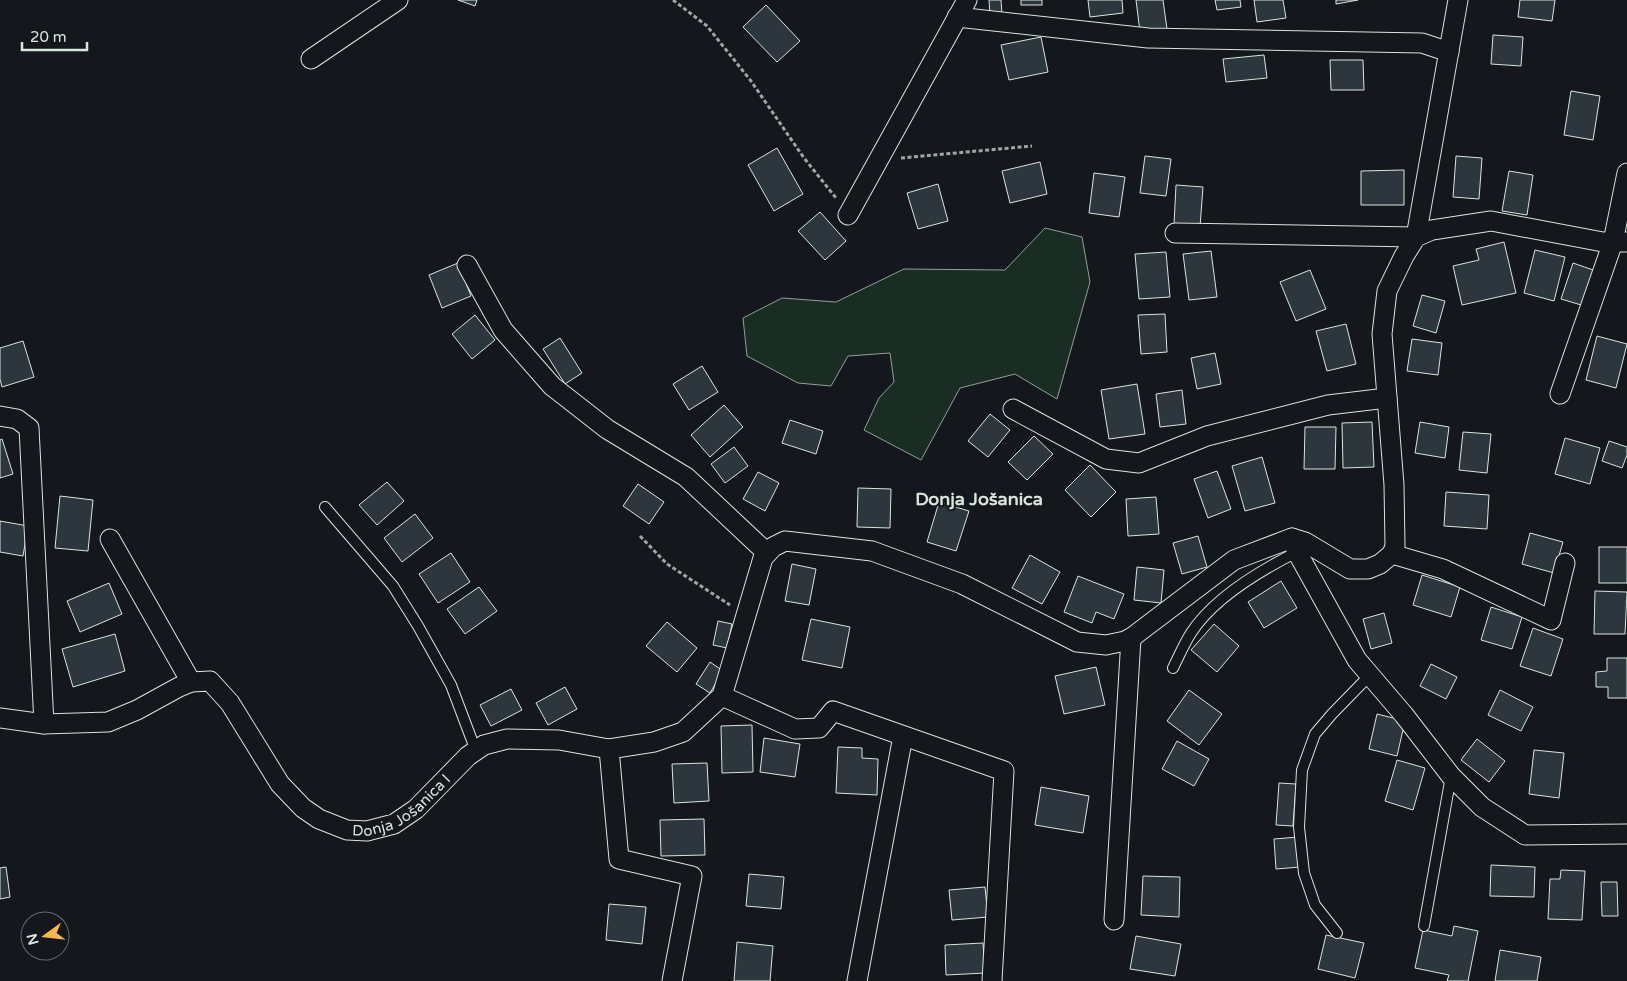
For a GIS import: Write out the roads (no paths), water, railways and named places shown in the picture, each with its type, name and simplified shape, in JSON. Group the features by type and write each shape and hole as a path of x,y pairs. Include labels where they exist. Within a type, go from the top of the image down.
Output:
{"street":[{"path":"311,58 398,0"},
{"path":"848,215 967,0"},
{"path":"992,981 1004,771 834,711 819,728 794,729 722,696 763,558 773,547 785,541 872,551 962,584 1077,642 1106,645 1132,638 1234,560 1305,542 1350,569 1368,569 1380,564 1392,554 1395,546 1394,485 1382,334 1387,291 1404,256 1416,237 1458,0"},
{"path":"957,17 1148,38 1422,42 1449,52"},
{"path":"1560,394 1620,242 1627,173"},
{"path":"1175,233 1416,237 1432,230 1491,221 1603,242 1620,242"},
{"path":"467,265 503,330 552,386 607,429 686,477 767,553"},
{"path":"1013,409 1106,459 1139,463 1206,436 1328,405 1387,398"},
{"path":"0,416 16,419 29,428 44,724"},
{"path":"0,718 44,724 108,722 137,710 178,687 191,682 110,539"},
{"path":"1294,545 1357,660 1404,715 1450,776 1482,807 1525,835 1627,834"},
{"path":"1392,554 1443,569 1551,620 1565,563"},
{"path":"1114,920 1132,638"},
{"name":"Donja Jošanica I","path":"191,682 210,681 230,703 280,784 303,808 319,819 348,830 367,831 394,824 416,809 468,756 484,745 507,739 559,740 609,749 654,742 683,732 722,696"},
{"path":"857,981 903,736"},
{"path":"609,749 620,859 692,876 672,981"}],"lane":[{"path":"325,507 392,586 427,641 452,685 476,751"},
{"path":"1173,668 1191,633 1207,614 1242,584 1270,566 1294,545"},
{"path":"1338,933 1316,905 1304,873 1299,827 1302,770 1315,734 1370,676"},
{"path":"1424,926 1450,776"}],"district":[{"name":"Donja Jošanica","path":"979,499"}]}
